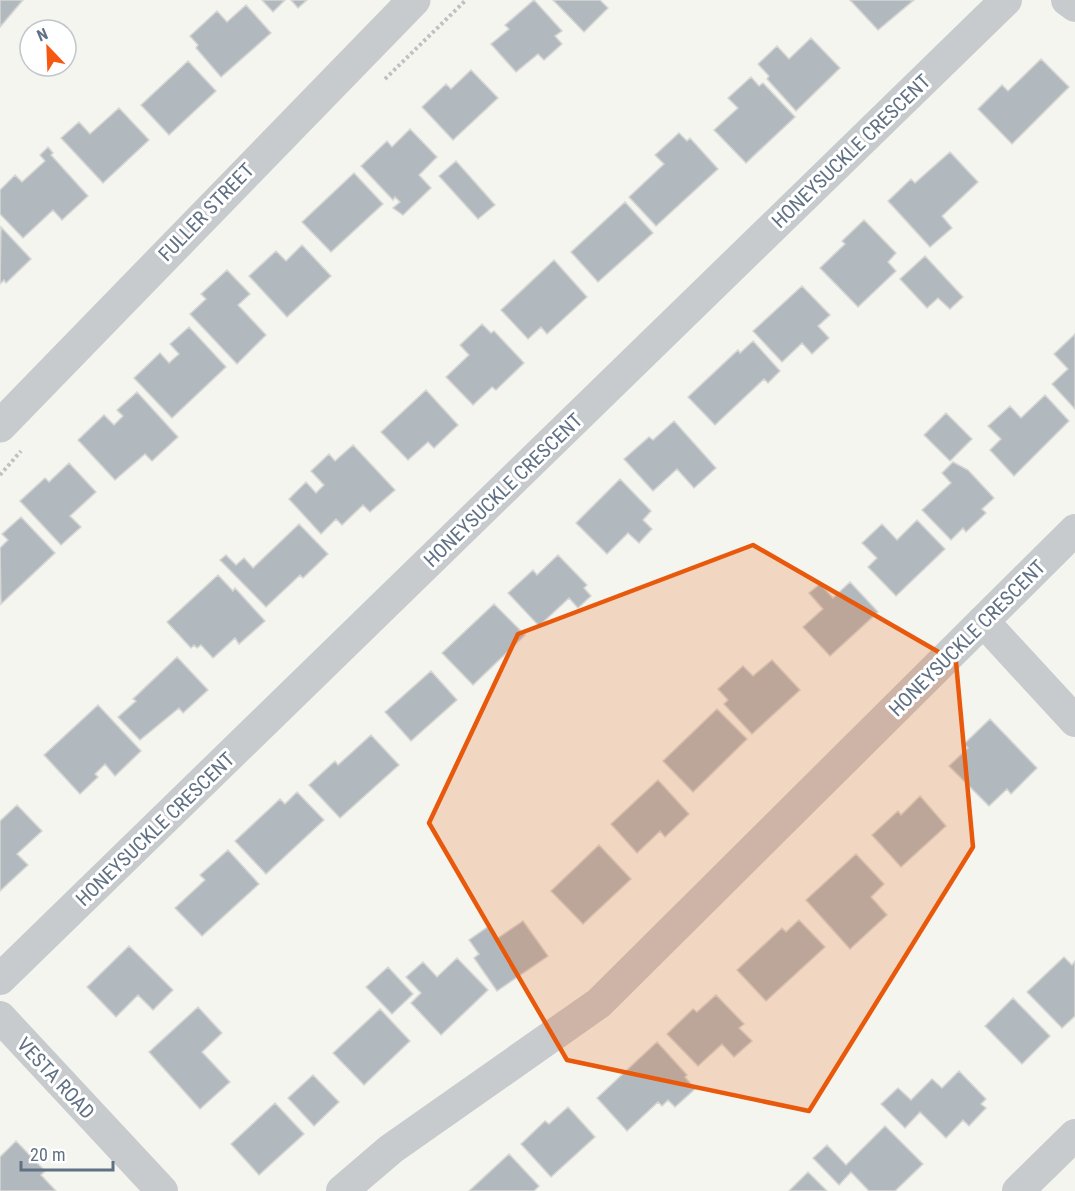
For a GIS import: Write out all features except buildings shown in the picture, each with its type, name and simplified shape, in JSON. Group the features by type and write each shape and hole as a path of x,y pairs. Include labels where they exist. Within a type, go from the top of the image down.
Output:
{"street":[{"name":"FULLER STREET","path":"0,426 414,0"},
{"name":"HONEYSUCKLE CRESCENT","path":"0,979 1006,0"},
{"path":"1067,0 1075,6"},
{"name":"HONEYSUCKLE CRESCENT","path":"342,1191 391,1149 599,1003 1075,530"},
{"path":"983,621 1075,721"},
{"name":"VESTA ROAD","path":"0,1017 162,1191"},
{"path":"1018,1191 1075,1136"}],"highlighted area":[{"path":"753,545 956,662 973,847 809,1111 567,1060 429,823 518,634"}]}
